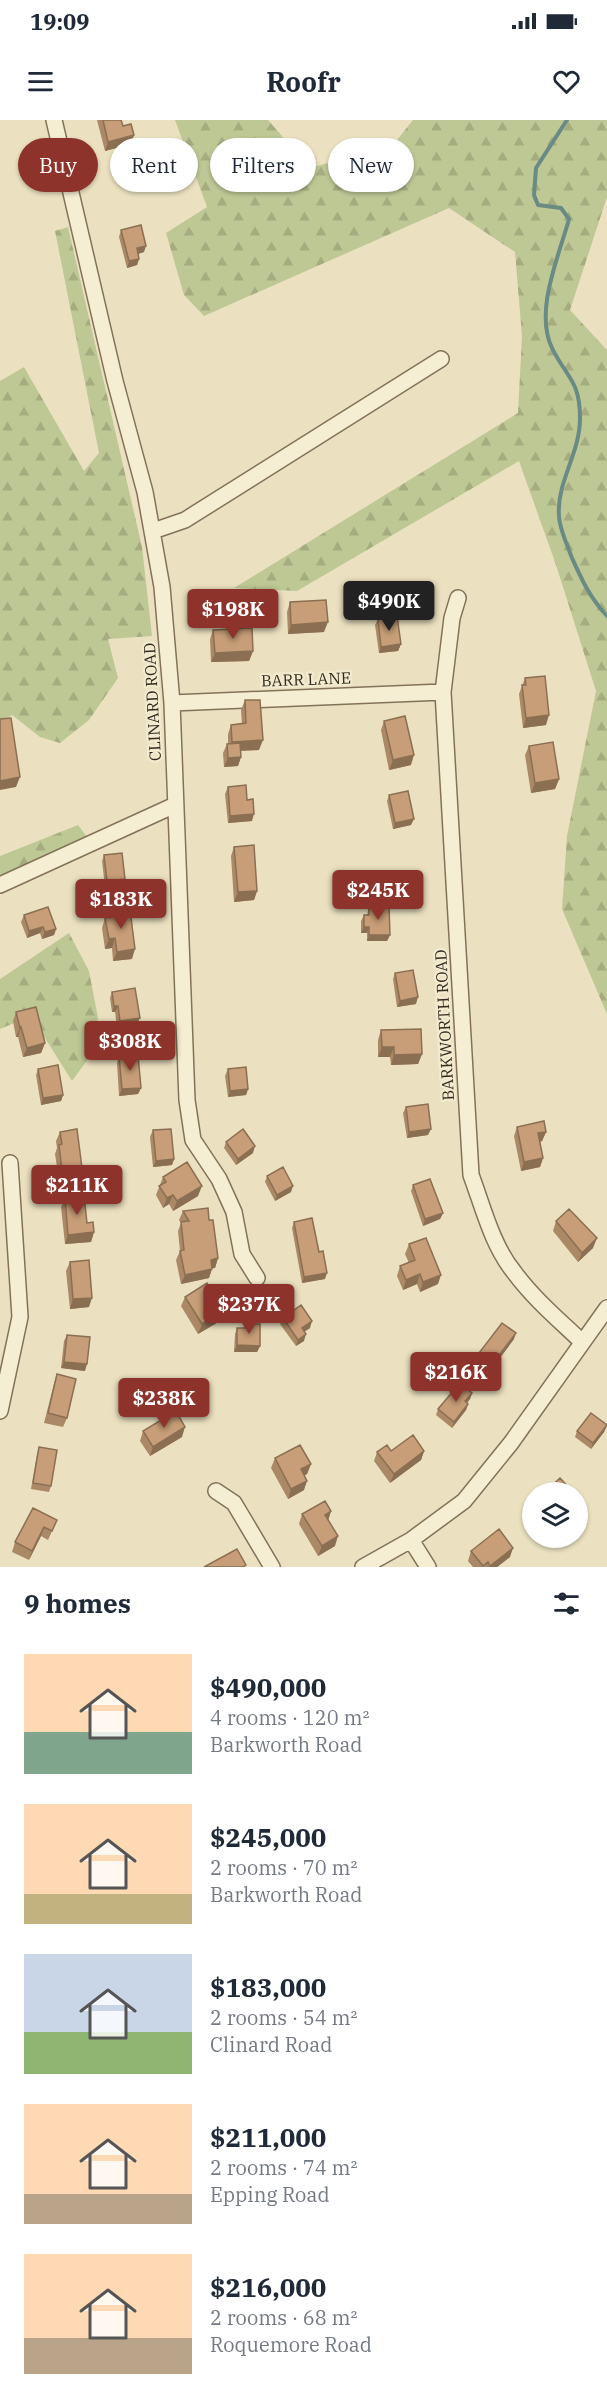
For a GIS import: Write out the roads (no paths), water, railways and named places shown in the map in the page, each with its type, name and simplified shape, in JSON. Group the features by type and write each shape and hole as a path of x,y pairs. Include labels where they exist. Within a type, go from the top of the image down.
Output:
{"street":[{"name":"CLINARD ROAD","path":"54,120 115,381 153,531 162,587 172,703 187,1100 194,1140 219,1179 234,1212 242,1254 257,1278"},
{"path":"153,531 185,520 441,359"},
{"name":"BARKWORTH ROAD","path":"458,598 452,618 443,692 471,1175 493,1234 512,1271 538,1300 582,1342"},
{"name":"BARR LANE","path":"172,703 443,692"},
{"path":"0,885 175,805"},
{"path":"0,1411 20,1317 7,1249 10,1163"},
{"path":"363,1567 411,1540 464,1502 511,1443 607,1308"},
{"path":"216,1491 234,1503 272,1567"},
{"path":"411,1540 428,1567"}],"waterway":[{"path":"567,120 536,168 534,195 538,205 561,208 569,219 554,266 546,317 547,333 552,348 578,395 580,418 578,437 562,488 559,516 565,540 579,574 591,596 607,616"}]}
